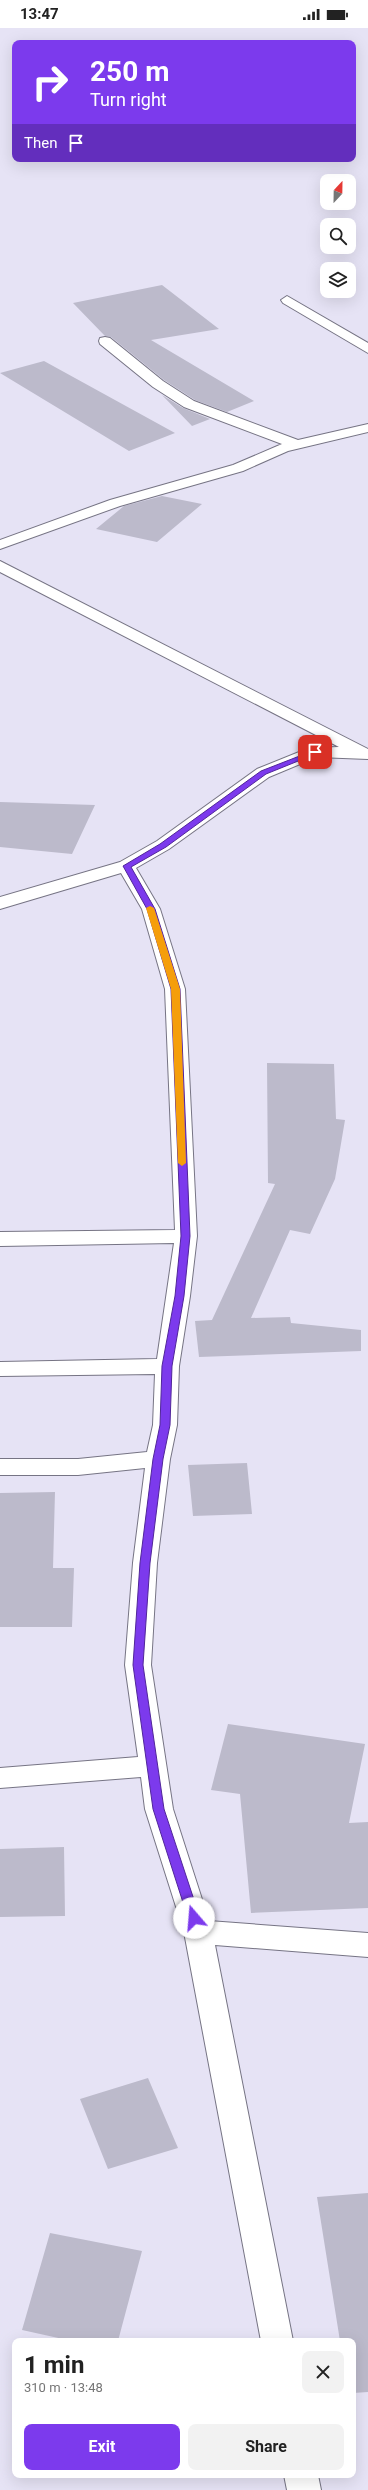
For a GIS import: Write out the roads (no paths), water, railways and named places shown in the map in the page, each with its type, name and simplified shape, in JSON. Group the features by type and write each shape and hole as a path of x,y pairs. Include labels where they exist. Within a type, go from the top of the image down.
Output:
{"street":[{"path":"287,300 368,349"},
{"path":"105,341 158,384 189,404 296,445"},
{"path":"0,545 115,503 238,468 296,445 368,428"},
{"path":"0,566 365,753"},
{"path":"0,904 126,866 163,845 263,773 315,752 365,753"},
{"path":"126,866 151,909 176,989 186,1236 179,1296 167,1366 165,1425 158,1459 145,1563 138,1665 159,1809 198,1932 276,2338"},
{"path":"0,1239 186,1236"},
{"path":"0,1369 167,1366"},
{"path":"0,1467 78,1467 158,1459"},
{"path":"0,1778 153,1766"},
{"path":"198,1932 368,1944"},
{"path":"302,2478 304,2490"}]}
